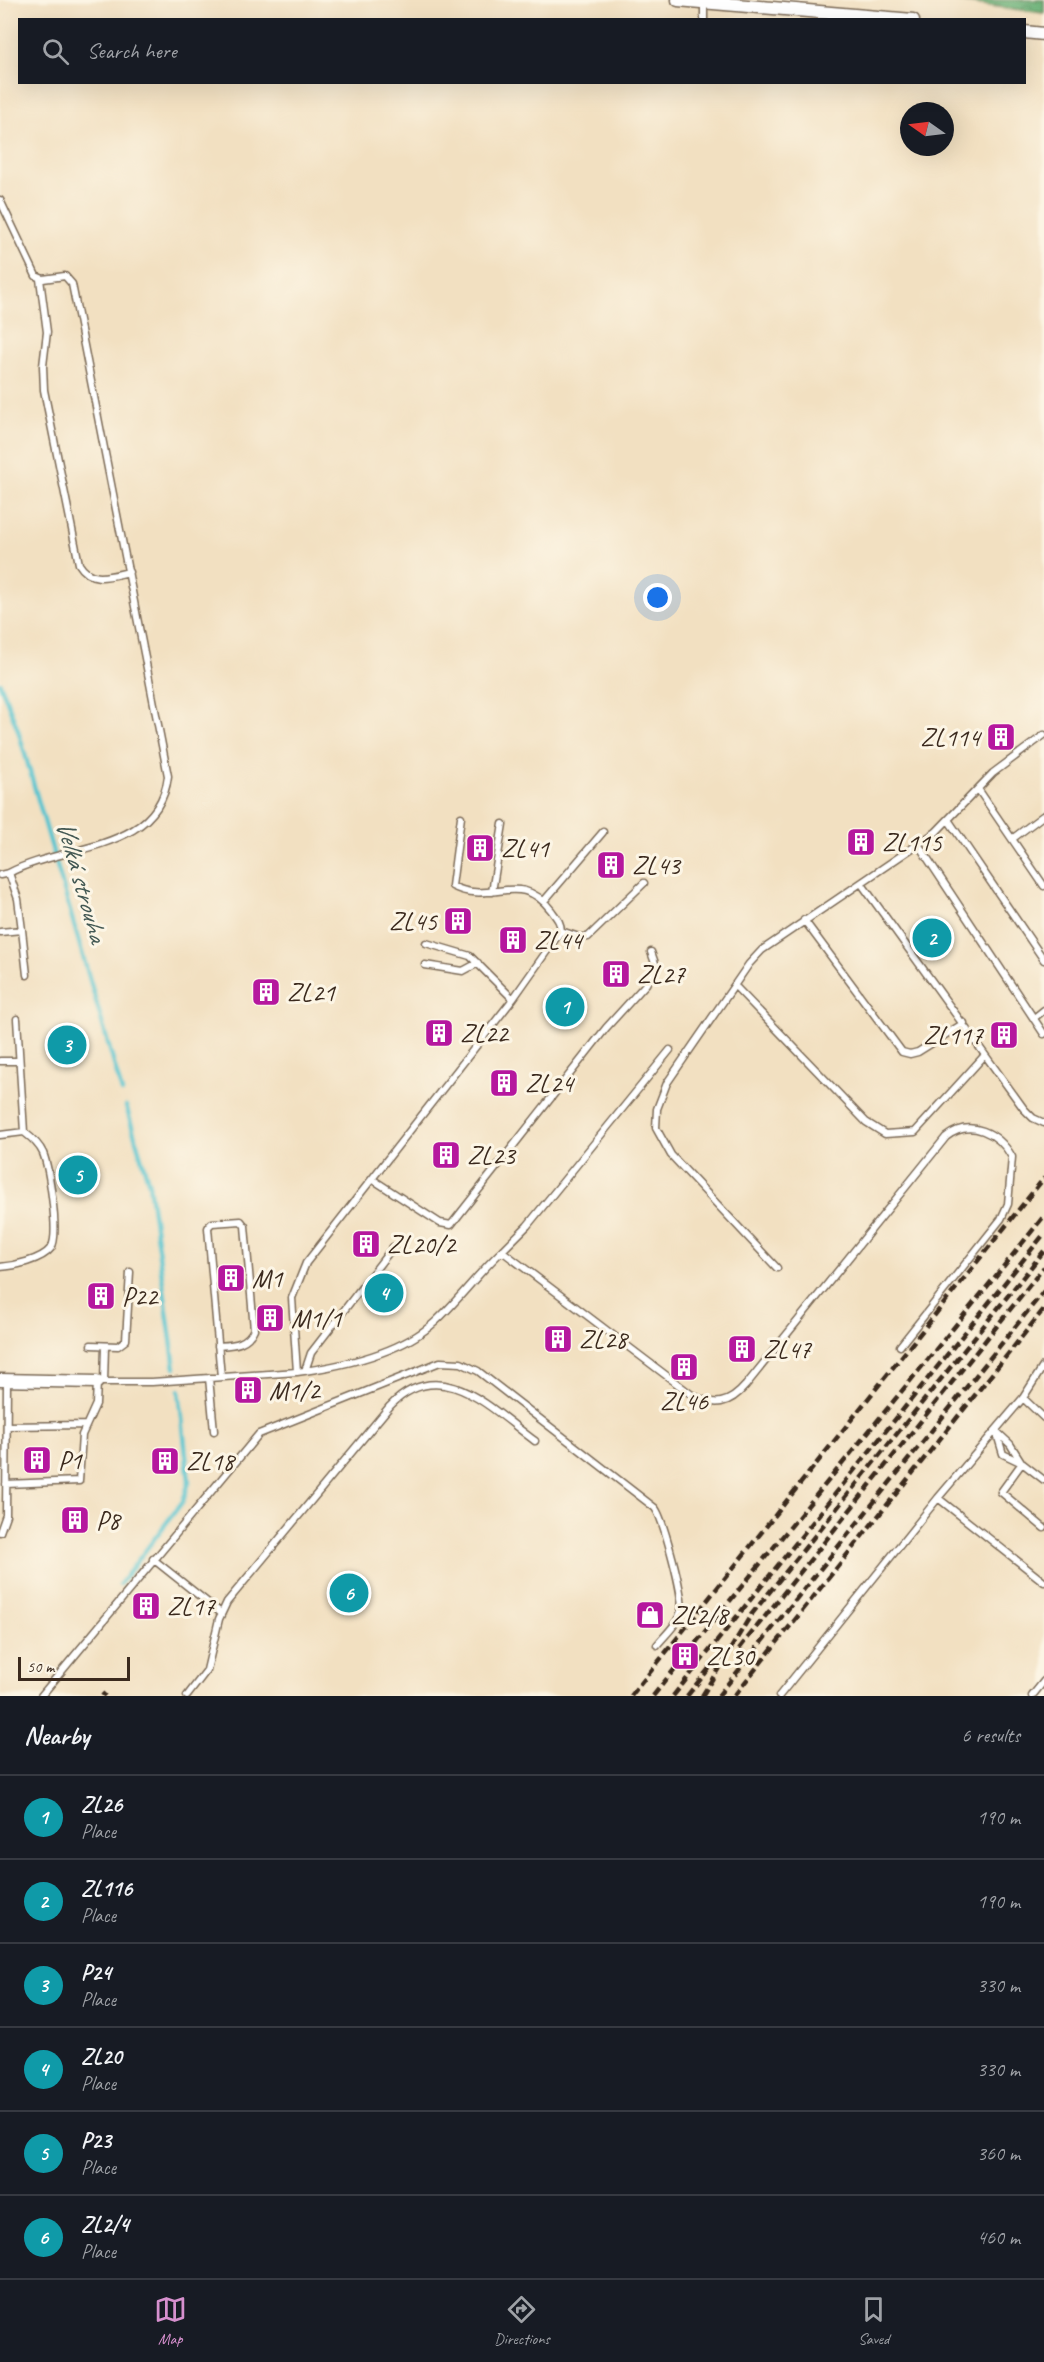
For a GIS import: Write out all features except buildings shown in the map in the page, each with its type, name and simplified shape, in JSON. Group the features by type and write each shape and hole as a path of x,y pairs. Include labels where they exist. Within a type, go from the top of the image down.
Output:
{"street":[{"path":"678,0 888,18"},
{"path":"1026,32 1044,34"},
{"path":"4,1380 101,1382"}],"lane":[{"path":"704,3 704,18"},
{"path":"0,200 36,276 40,279 47,332 43,382 79,564 85,573 93,577 129,572"},
{"path":"0,875 119,836 152,816 168,779 72,284 65,276 40,279"},
{"path":"777,1268 671,1155 657,1128 657,1109 667,1083 755,956 949,821 993,773 1044,735"},
{"path":"978,789 1044,886"},
{"path":"1011,839 1044,815"},
{"path":"297,1372 292,1310 295,1286 306,1263 513,999 561,930 560,922 544,901 524,889 492,892 458,888 451,884 461,817"},
{"path":"949,821 1044,960"},
{"path":"492,892 504,824"},
{"path":"544,901 603,832"},
{"path":"918,844 1044,1034"},
{"path":"9,873 18,899 27,975"},
{"path":"561,930 579,938 588,937 644,883"},
{"path":"861,883 1024,1109 1033,1118 1044,1123"},
{"path":"804,920 902,1052 910,1054 918,1052 964,1023"},
{"path":"0,932 22,930"},
{"path":"426,943 464,953 478,963 513,999"},
{"path":"372,1179 440,1223 451,1225 606,1028 646,984 656,966 651,952"},
{"path":"425,965 463,971 478,963"},
{"path":"735,986 866,1122 885,1134 915,1132 985,1055"},
{"path":"1034,1018 1044,1011"},
{"path":"17,1019 24,1132"},
{"path":"101,1382 209,1378 305,1371 362,1359 421,1333 527,1226 670,1050"},
{"path":"0,1061 20,1061"},
{"path":"502,1251 687,1391 711,1404 720,1404 733,1398 746,1385 946,1137 961,1128 986,1131 1002,1142 1012,1157 1005,1212 900,1346"},
{"path":"0,1135 24,1132 34,1140 43,1154 56,1235 47,1253 17,1264 0,1267"},
{"path":"218,1346 241,1343 252,1335 254,1329 245,1226 241,1221 212,1223 209,1226 218,1346 221,1377"},
{"path":"305,1371 311,1353 393,1247"},
{"path":"91,1345 121,1345 127,1337 130,1272"},
{"path":"4,1481 79,1481 81,1440 96,1404 105,1346"},
{"path":"41,1696 259,1434 427,1366 451,1361 469,1366 486,1376 651,1503 659,1513 682,1607 675,1623 657,1645"},
{"path":"778,1696 938,1498 1023,1398 1044,1365"},
{"path":"209,1378 214,1431"},
{"path":"0,1532 6,1523 4,1481 7,1426 4,1380"},
{"path":"187,1696 207,1670 221,1613 227,1602 390,1406 413,1388 435,1383 455,1386 535,1440"},
{"path":"1023,1398 1044,1418"},
{"path":"7,1426 86,1425"},
{"path":"996,1431 1010,1444 1022,1463"},
{"path":"996,1431 1004,1454 1022,1463 1044,1480"},
{"path":"1022,1463 1001,1492 1044,1528"},
{"path":"938,1498 1044,1582"},
{"path":"153,1559 221,1613"},
{"path":"1032,1696 1044,1681"}],"green space":[{"path":"946,0 1044,0 1044,13 1043,13"}],"waterway":[{"name":"Velká strouha","path":"0,683 18,730 122,1092"},
{"name":"Velká strouha","path":"126,1106 149,1184 175,1368"},
{"name":"Velká strouha","path":"120,1584 183,1501 189,1482 179,1390"}],"railway":[{"path":"631,1696 1044,1178"},
{"path":"653,1696 1044,1216"},
{"path":"673,1696 1044,1234"},
{"path":"702,1696 751,1615 1044,1251"},
{"path":"739,1649 1044,1267"},
{"path":"718,1696 1044,1291"},
{"path":"734,1696 1044,1309"},
{"path":"687,1696 716,1660"},
{"path":"102,1696 105,1693"}],"place":[{"name":"ZL114","path":"1001,737"},
{"name":"ZL115","path":"861,842"},
{"name":"ZL41","path":"480,848"},
{"name":"ZL43","path":"611,865"},
{"name":"ZL45","path":"458,921"},
{"name":"ZL116","path":"932,938"},
{"name":"ZL44","path":"513,940"},
{"name":"ZL27","path":"616,974"},
{"name":"ZL21","path":"266,992"},
{"name":"ZL26","path":"565,1007"},
{"name":"ZL22","path":"439,1033"},
{"name":"ZL117","path":"1004,1035"},
{"name":"P24","path":"67,1045"},
{"name":"ZL24","path":"504,1083"},
{"name":"ZL23","path":"446,1155"},
{"name":"P23","path":"78,1175"},
{"name":"ZL20/2","path":"366,1244"},
{"name":"M1","path":"231,1278"},
{"name":"ZL20","path":"384,1293"},
{"name":"P22","path":"101,1296"},
{"name":"M1/1","path":"270,1318"},
{"name":"ZL28","path":"558,1339"},
{"name":"ZL47","path":"742,1349"},
{"name":"ZL46","path":"684,1367"},
{"name":"M1/2","path":"248,1390"},
{"name":"P1","path":"37,1460"},
{"name":"ZL18","path":"165,1461"},
{"name":"P8","path":"75,1520"},
{"name":"ZL2/4","path":"349,1593"},
{"name":"ZL17","path":"146,1606"},
{"name":"ZL2/8","path":"650,1615"},
{"name":"ZL30","path":"685,1656"}]}
